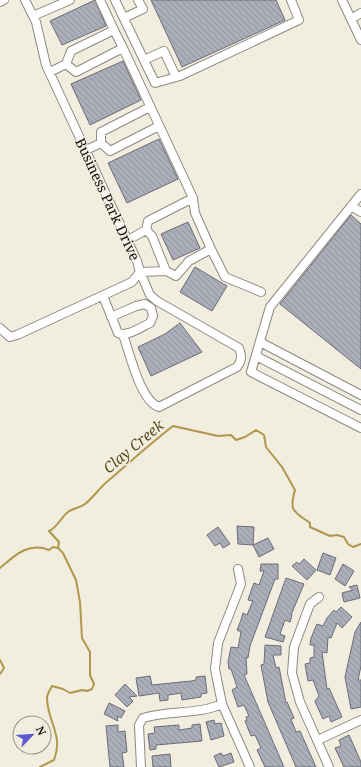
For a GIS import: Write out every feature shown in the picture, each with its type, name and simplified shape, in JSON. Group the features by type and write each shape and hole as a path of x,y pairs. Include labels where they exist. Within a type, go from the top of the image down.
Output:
{"street":[{"path":"0,2 4,0"},
{"name":"Business Park Drive","path":"0,328 10,337 17,335 132,282 140,272 138,261 50,72 33,16 25,0"},
{"path":"33,16 70,0"},
{"path":"100,0 193,198 195,213 211,250 225,277 261,292"},
{"path":"115,0 155,83 176,77 299,20 291,0"},
{"path":"124,18 143,9 138,0"},
{"path":"342,0 361,40"},
{"path":"351,19 361,14"},
{"path":"50,72 66,64 71,51 114,30"},
{"path":"66,64 76,72 123,48"},
{"path":"144,60 164,51 176,77"},
{"path":"101,143 102,132 150,106"},
{"path":"101,143 110,151 159,126"},
{"path":"86,150 101,143"},
{"path":"256,356 361,411 358,427 251,372 270,307 361,194"},
{"path":"128,240 146,230 148,221 193,198"},
{"path":"352,206 361,212"},
{"path":"146,230 152,236 166,271"},
{"path":"103,296 118,333 123,335 131,355 132,364 148,400 154,405 159,406 237,367 241,361 242,354 239,348 157,301 150,295 140,272 166,271 176,276 189,261 211,250"},
{"path":"151,308 157,301"},
{"path":"111,317 140,304 145,304 151,308 153,316 150,323 123,335"},
{"path":"260,342 361,396"},
{"path":"238,569 241,584 222,630 216,657 217,682 222,704 250,767"},
{"path":"318,597 310,604 294,647 292,660 295,688 329,767"},
{"path":"141,767 139,725 143,718 152,715 198,711 222,704"},
{"path":"318,740 361,720"}],"building":[{"path":"95,0 106,26 62,45 50,21"},
{"path":"151,0 276,0 285,20 182,67"},
{"path":"123,61 141,100 90,125 71,84"},
{"path":"159,139 178,179 127,203 108,163"},
{"path":"351,215 361,224 361,369 280,304"},
{"path":"188,222 200,248 173,260 161,234"},
{"path":"195,267 227,286 212,311 180,292"},
{"path":"180,323 202,352 151,376 138,347 165,334"},
{"path":"237,526 254,527 253,545 238,544"},
{"path":"218,527 230,544 223,548 220,543 215,546 207,535"},
{"path":"268,538 274,549 259,557 253,545"},
{"path":"323,553 336,558 330,575 317,570"},
{"path":"304,559 316,570 307,580 292,566 297,562 299,564"},
{"path":"261,564 278,564 278,579 275,579 250,646 248,658 246,657 247,674 244,675 284,767 265,767 257,750 261,748 255,735 251,736 245,721 247,720 246,717 249,716 244,705 238,707 232,690 237,687 231,669 229,669 228,662 231,647 238,648 241,632 237,630 243,613 247,615 253,601 248,600 254,583 259,585 264,571 260,571"},
{"path":"343,564 354,571 345,586 335,579"},
{"path":"286,578 304,584 291,615 290,622 285,620 280,634 285,636 283,642 265,637"},
{"path":"357,585 360,598 344,602 342,593 353,590 349,587"},
{"path":"341,607 352,617 342,628 337,623 331,638 328,637 327,653 322,652 327,689 329,688 342,717 331,722 329,716 323,719 317,706 315,701 319,696 313,680 308,681 305,664 310,663 310,658 314,657 314,645 310,645 311,638 317,624 323,626 327,618 334,610 336,612"},
{"path":"361,622 361,666 358,680 361,680 361,707 351,709 345,677 355,632"},
{"path":"265,645 281,646 281,655 273,655 276,668 279,667 286,703 287,702 294,718 291,719 296,732 300,731 316,767 296,767 268,702 261,665 264,664"},
{"path":"150,676 152,685 191,681 196,680 196,677 205,676 207,693 201,694 201,697 182,700 181,693 168,695 168,700 160,701 159,693 139,696 136,678"},
{"path":"125,684 137,696 129,697 133,701 127,707 115,695"},
{"path":"109,703 125,711 121,718 117,716 118,721 104,714"},
{"path":"214,720 215,724 221,723 224,736 211,740 206,722"},
{"path":"200,724 202,741 156,745 156,749 150,750 148,734 155,733 154,727 179,725 179,730 192,728 192,725"},
{"path":"118,725 118,732 125,731 127,752 122,753 124,767 110,767 106,726"},
{"path":"349,735 361,762 361,766 359,767 344,767 335,748 341,746 339,740"},
{"path":"221,753 223,756 231,753 234,762 219,767 214,756"},
{"path":"170,754 171,767 153,767 152,756"}],"waterway":[{"name":"Clay Creek","path":"58,548 59,542 49,531 55,527 68,512 85,504 106,483 173,426 218,436 231,435 236,440 245,437 256,430 264,435 266,447 282,467 295,490 292,502 296,513 310,523 310,527 330,536 337,535 344,537 348,544 353,547 361,544"},
{"path":"0,568 22,551 35,548 49,550 53,547 58,548 63,553 76,580 80,602 82,638 90,652 90,675 94,684 92,689 87,691 82,690 70,693 52,686 47,698 56,735 57,751 54,760 40,767"},
{"path":"0,660 4,668 0,674"}]}
